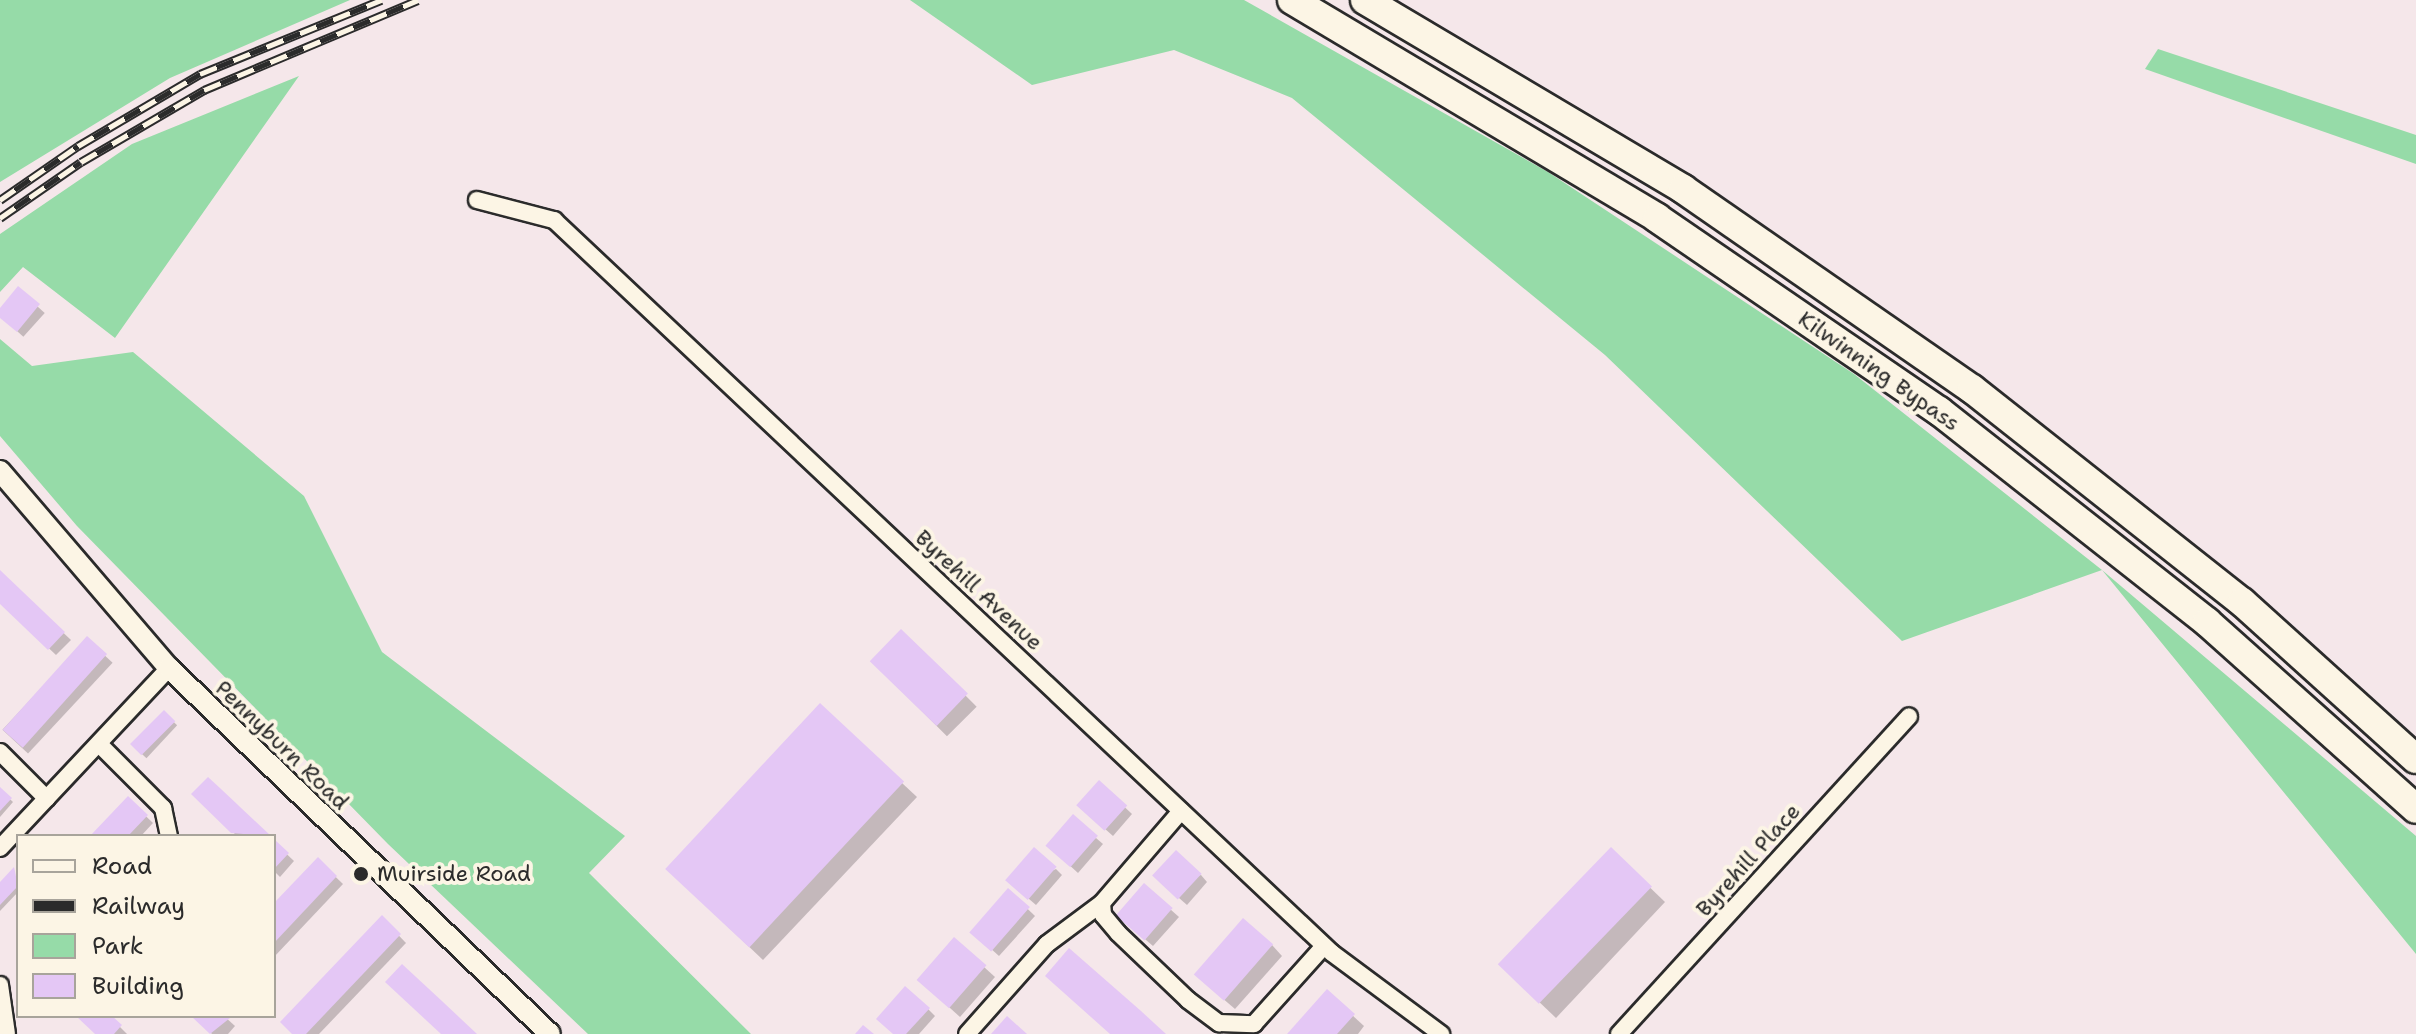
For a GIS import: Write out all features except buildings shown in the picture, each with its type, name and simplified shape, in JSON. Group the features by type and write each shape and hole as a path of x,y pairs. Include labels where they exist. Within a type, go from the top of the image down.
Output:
{"highway":[{"name":"Kilwinning Bypass","path":"1292,0 1657,218 1939,411 2207,622 2416,809"},
{"name":"Kilwinning Bypass","path":"1365,0 1683,189 1972,389 2242,602 2416,759"}],"street":[{"name":"Byrehill Avenue","path":"477,200 554,220 1324,946 1441,1034"},
{"name":"Pennyburn Road","path":"0,471 169,668 550,1034"},
{"path":"0,848 169,668"},
{"name":"Byrehill Place","path":"1619,1034 1909,716"},
{"path":"99,744 163,808 169,834"},
{"path":"0,752 47,799"},
{"path":"967,1034 1047,944 1102,903 1181,811"},
{"path":"1102,903 1103,915 1118,933 1188,1000 1237,1031 1254,1024 1324,946"},
{"path":"0,985 7,1034"}],"green space":[{"path":"0,0 350,0 170,78 0,182"},
{"path":"910,0 1244,0 1548,172 1854,374 2102,570 1902,641 1605,355 1292,98 1174,50 1032,85"},
{"path":"2158,49 2416,135 2416,164 2145,69"},
{"path":"299,76 115,338 23,267 0,292 0,234 132,144"},
{"path":"0,339 32,366 133,352 304,496 382,652 625,836 589,873 751,1034 588,1034 388,844 77,526 0,436"},
{"path":"2102,570 2416,836 2416,954"}],"railway":[{"path":"0,200 78,146 200,74 381,0"},
{"path":"0,218 81,162 204,90 418,0"}],"place":[{"name":"Muirside Road","path":"361,874"}]}
